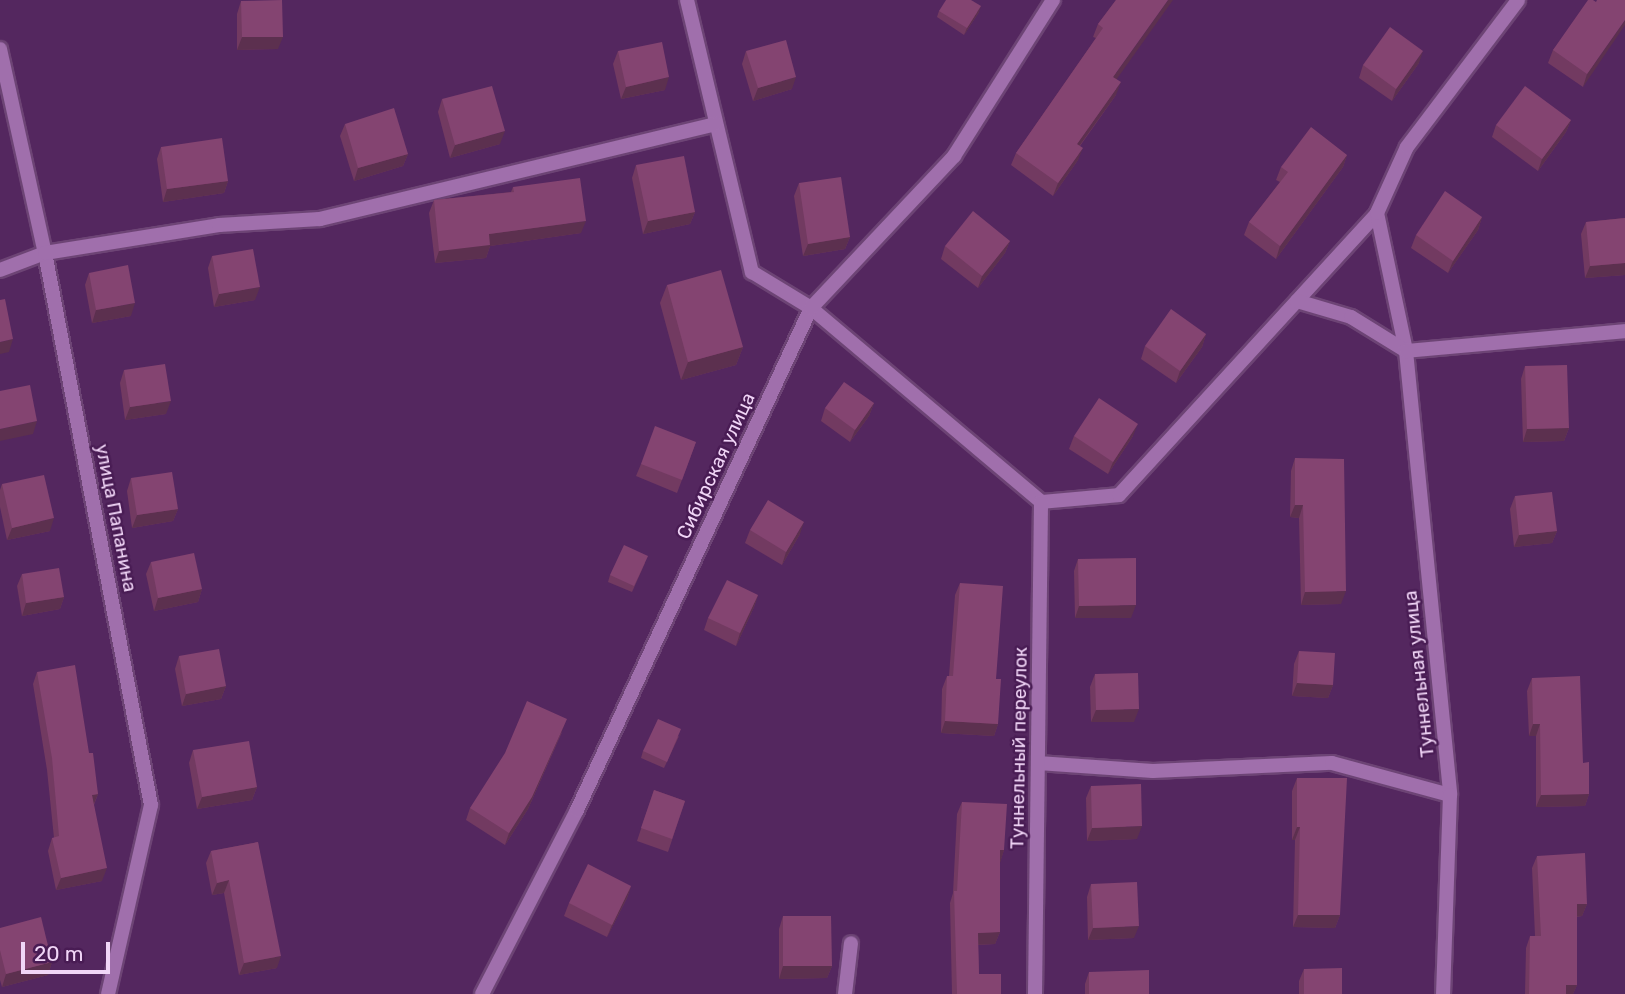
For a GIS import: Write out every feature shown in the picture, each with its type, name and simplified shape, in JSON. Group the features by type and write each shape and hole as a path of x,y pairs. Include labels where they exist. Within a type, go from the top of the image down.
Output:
{"street":[{"path":"687,0 752,272 811,308 1041,502 1119,495 1377,213 1408,147 1518,0"},
{"name":"Сибирская улица","path":"482,994 578,810 811,308 954,156 1054,0"},
{"name":"улица Папанина","path":"0,49 46,253 151,805 108,994"},
{"path":"0,270 46,253 219,225 320,219 715,124"},
{"name":"Туннельная улица","path":"1377,213 1406,351 1450,795 1443,994"},
{"path":"1297,301 1351,317 1406,351 1625,331"},
{"name":"Туннельный переулок","path":"1035,994 1041,502"},
{"path":"1038,763 1153,771 1332,763 1450,795"},
{"path":"845,994 851,943"}],"building":[{"path":"282,0 283,37 242,37 241,1"},
{"path":"946,0 971,0 981,6 967,28 939,11"},
{"path":"1116,0 1168,0 1113,77 1121,82 1077,144 1083,148 1058,183 1016,153 1103,28 1098,24"},
{"path":"1588,0 1625,0 1625,20 1587,74 1553,50"},
{"path":"1390,27 1423,51 1396,89 1363,65"},
{"path":"786,40 796,77 758,88 746,51"},
{"path":"662,42 669,77 626,87 618,51"},
{"path":"492,86 505,131 455,145 442,99"},
{"path":"1525,86 1571,120 1542,159 1496,125"},
{"path":"394,108 408,154 358,168 345,124"},
{"path":"1311,127 1347,155 1280,246 1249,222 1288,172 1281,167"},
{"path":"222,138 228,181 167,189 161,147"},
{"path":"684,156 695,212 648,221 636,165"},
{"path":"841,177 850,237 808,244 799,183"},
{"path":"580,178 586,221 489,234 490,245 439,251 434,200 514,192 513,187"},
{"path":"1445,191 1482,217 1453,261 1416,235"},
{"path":"973,211 1010,241 982,276 945,246"},
{"path":"1625,218 1625,263 1590,266 1586,222"},
{"path":"253,249 260,287 219,294 212,256"},
{"path":"128,265 135,303 96,310 89,273"},
{"path":"721,270 743,347 688,362 667,285"},
{"path":"5,299 13,339 0,342 0,300"},
{"path":"1171,309 1206,334 1180,371 1145,346"},
{"path":"165,364 171,401 130,407 124,370"},
{"path":"1567,365 1569,428 1527,429 1525,366"},
{"path":"844,382 874,403 855,430 825,408"},
{"path":"30,385 37,421 0,429 0,391"},
{"path":"1099,398 1138,424 1113,462 1074,436"},
{"path":"655,426 696,442 682,480 641,464"},
{"path":"1295,458 1344,459 1346,591 1305,592 1303,505 1295,505"},
{"path":"172,472 178,509 137,515 131,478"},
{"path":"44,475 54,518 12,528 2,484"},
{"path":"1552,492 1557,531 1519,535 1515,496"},
{"path":"768,500 804,522 786,552 750,530"},
{"path":"624,545 648,556 634,586 610,575"},
{"path":"194,553 202,589 158,598 151,562"},
{"path":"1136,558 1136,605 1079,606 1078,559"},
{"path":"59,568 64,597 26,603 22,574"},
{"path":"727,580 758,595 740,633 708,618"},
{"path":"960,583 1003,586 996,679 1001,679 998,724 945,721 947,676 953,676"},
{"path":"219,649 226,686 186,694 179,656"},
{"path":"1299,651 1335,653 1333,685 1297,683"},
{"path":"75,665 89,753 93,753 98,794 92,795 107,868 61,878 52,838 59,836 52,758 37,672"},
{"path":"1138,673 1139,709 1096,710 1095,674"},
{"path":"1580,676 1583,763 1589,762 1589,794 1541,795 1540,724 1533,724 1532,678"},
{"path":"527,701 567,719 532,797 509,833 470,808 505,753"},
{"path":"658,719 681,729 667,762 643,751"},
{"path":"249,741 257,787 202,797 193,750"},
{"path":"1297,778 1347,778 1340,915 1298,915 1300,827 1297,827"},
{"path":"1141,784 1142,826 1092,828 1091,786"},
{"path":"654,790 685,801 672,839 641,828"},
{"path":"962,802 1007,804 1004,850 1000,850 1000,932 978,933 979,974 1001,974 1001,994 957,994 954,891 957,891"},
{"path":"258,842 281,956 244,963 229,880 217,883 211,851"},
{"path":"1585,853 1587,904 1577,904 1577,985 1566,985 1566,994 1529,994 1530,936 1541,936 1537,856"},
{"path":"588,864 631,886 612,925 569,903"},
{"path":"1137,882 1139,926 1093,928 1091,884"},
{"path":"783,916 831,916 832,966 783,966"},
{"path":"41,917 52,962 6,974 0,950 0,928"},
{"path":"1342,968 1342,994 1304,994 1304,969"},
{"path":"1149,970 1149,994 1089,994 1089,972"}]}
